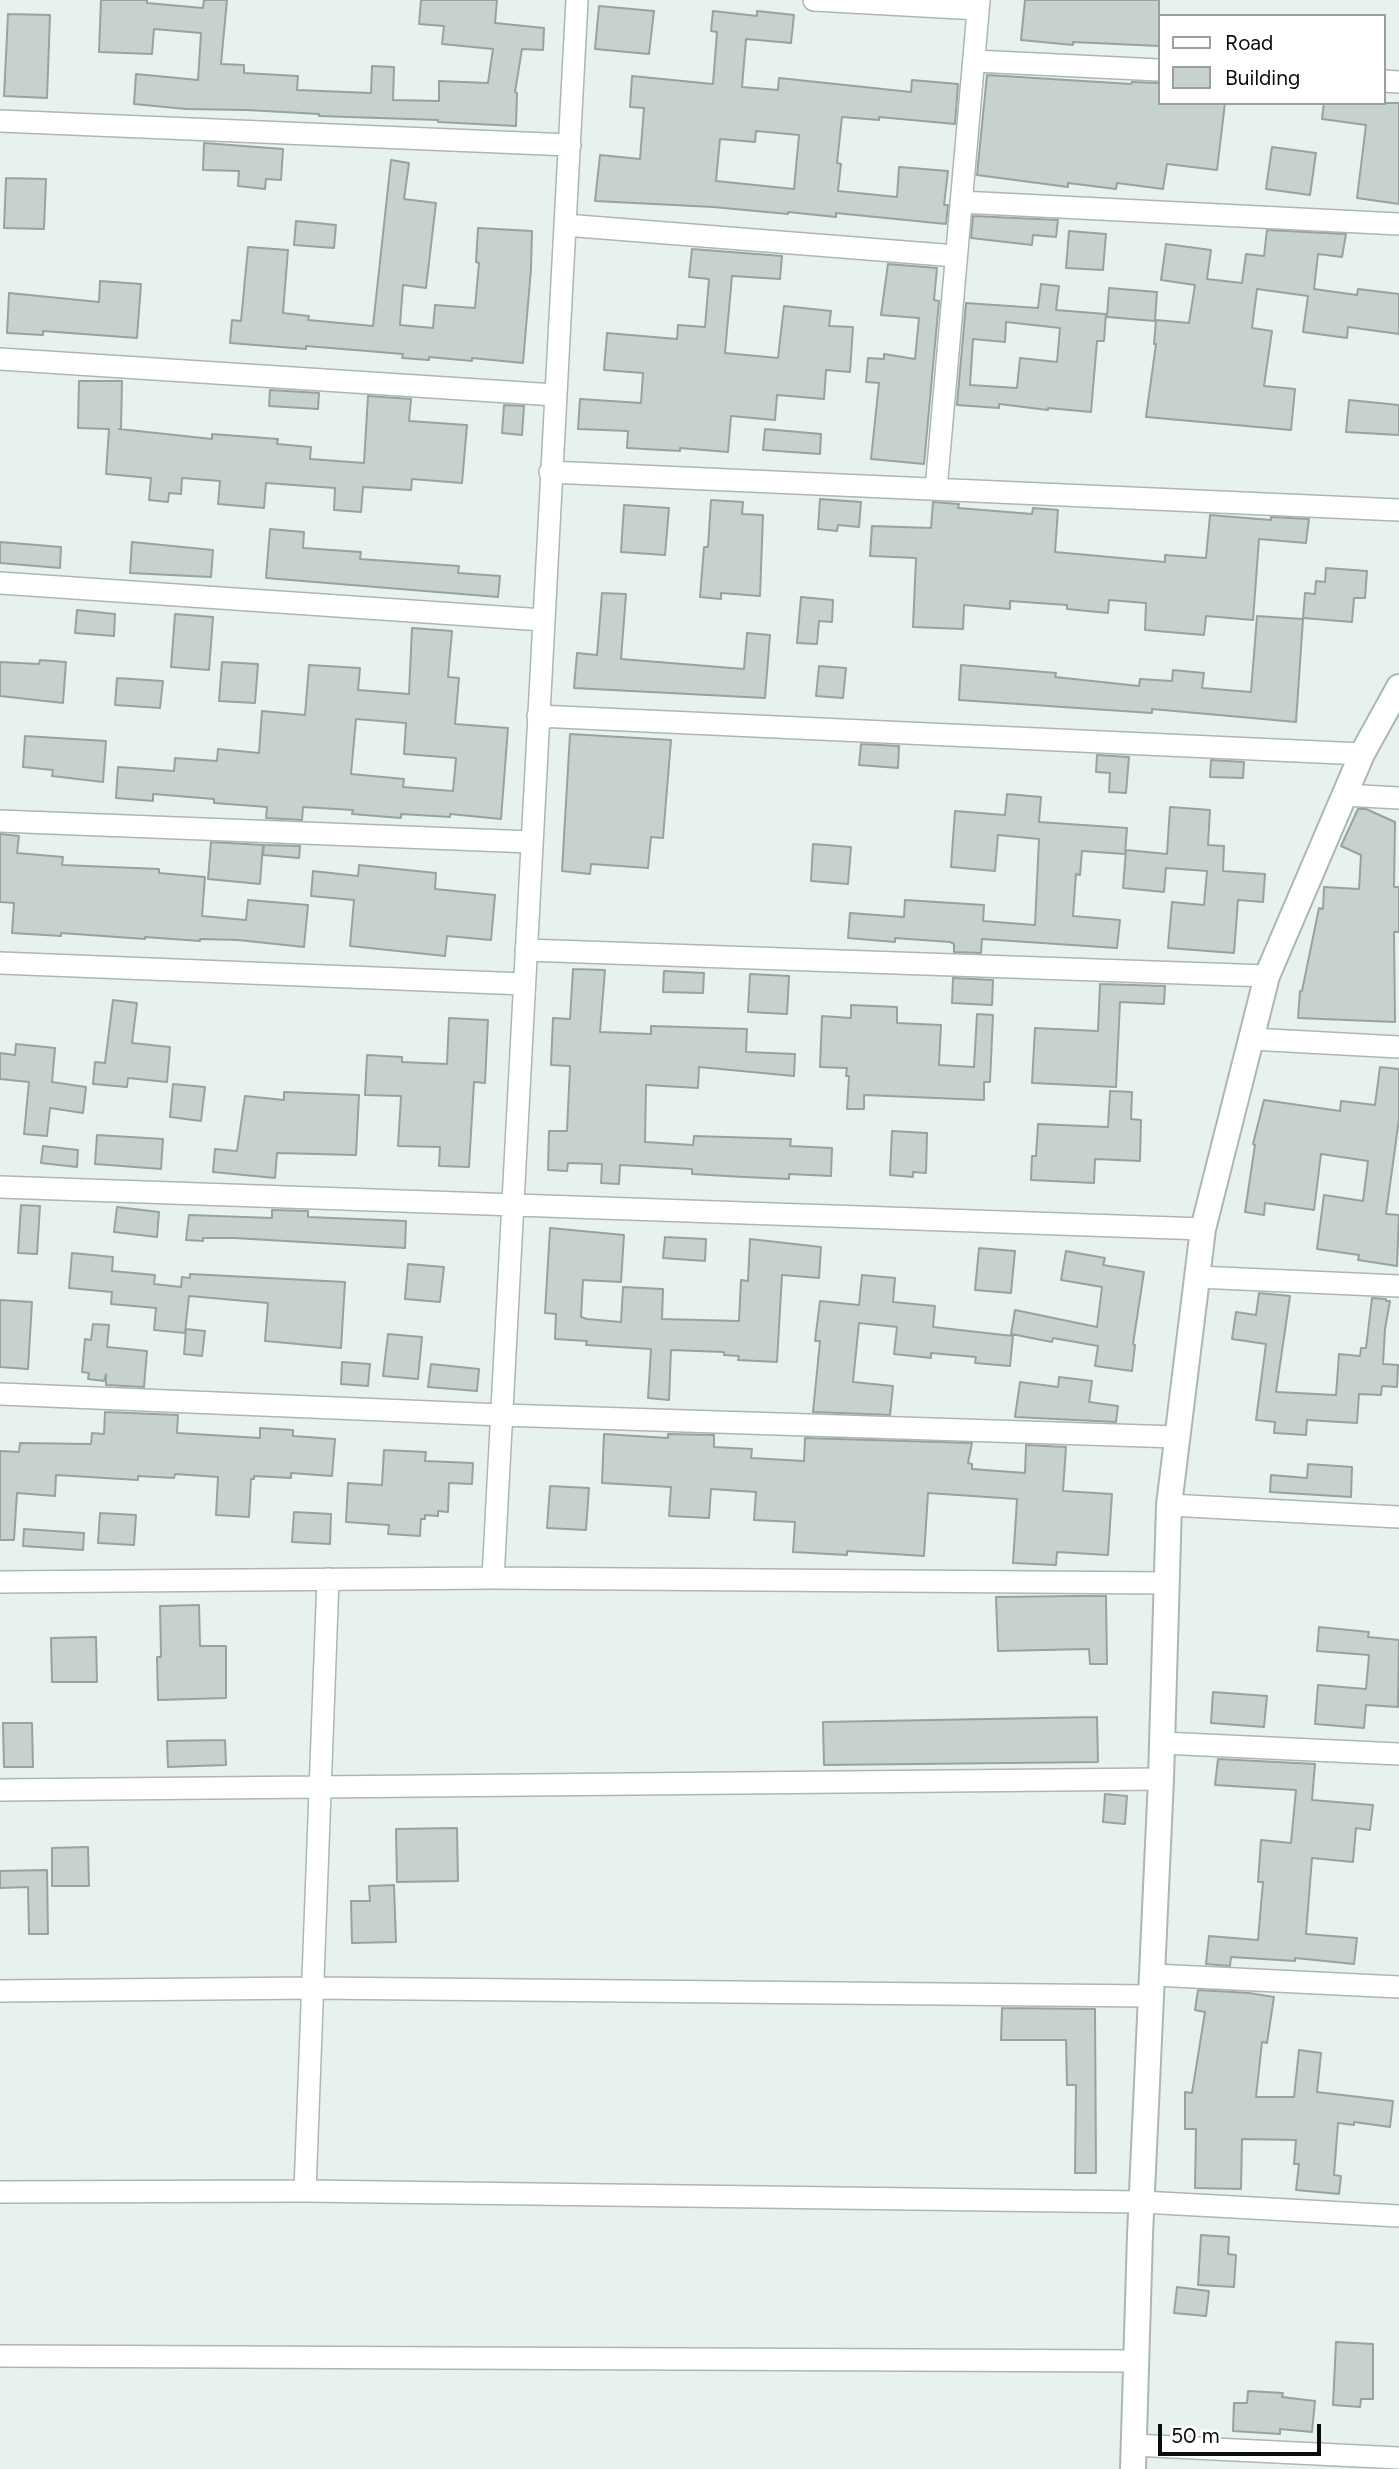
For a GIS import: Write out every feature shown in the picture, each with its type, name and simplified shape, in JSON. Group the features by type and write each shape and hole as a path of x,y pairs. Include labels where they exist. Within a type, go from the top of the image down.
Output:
{"street":[{"path":"493,1578 577,0"},
{"path":"814,0 979,5 936,489"},
{"path":"975,61 1158,70"},
{"path":"0,121 570,145"},
{"path":"961,202 1399,224"},
{"path":"565,225 956,256"},
{"path":"0,359 555,395"},
{"path":"550,472 1399,510"},
{"path":"0,583 543,620"},
{"path":"1399,687 1362,754 1267,976 1203,1229 1169,1505 1161,1779 1133,2457 1399,2458"},
{"path":"538,716 1362,754"},
{"path":"1344,795 1399,798"},
{"path":"0,821 531,842"},
{"path":"526,950 1267,976"},
{"path":"0,963 524,984"},
{"path":"1251,1039 1399,1047"},
{"path":"0,1187 1203,1229"},
{"path":"1197,1277 1399,1286"},
{"path":"0,1394 502,1415 1177,1437"},
{"path":"1169,1505 1399,1517"},
{"path":"0,1582 493,1578 1165,1583"},
{"path":"305,2191 328,1579"},
{"path":"1162,1743 1399,1754"},
{"path":"0,1790 1161,1779"},
{"path":"0,1991 313,1988 1399,1987"},
{"path":"0,2192 305,2191 1142,2202 1399,2216"},
{"path":"0,2356 1136,2361"}],"building":[{"path":"101,0 147,0 147,3 203,8 204,0 227,0 221,64 244,65 244,73 298,76 297,90 371,93 372,66 394,67 393,100 439,101 439,81 488,83 493,49 442,44 444,26 419,24 421,0 497,0 495,23 544,28 543,50 522,49 515,92 516,126 134,104 136,74 198,80 201,33 154,29 152,54 99,52"},
{"path":"1025,0 1159,0 1158,46 1073,42 1073,45 1021,40"},
{"path":"599,6 654,11 649,54 595,49"},
{"path":"713,11 757,16 757,11 794,15 791,43 746,39 742,87 778,90 779,78 911,92 912,80 958,84 955,124 879,117 879,120 842,117 837,163 841,164 838,191 897,197 899,167 948,171 944,205 948,205 946,224 836,213 836,217 595,201 600,155 640,159 644,108 630,107 632,76 713,84 717,32 711,31","holes":["756,131 799,135 794,189 716,181 720,139 755,142"]},
{"path":"8,14 50,15 47,98 4,96"},
{"path":"987,75 1131,84 1158,83 1158,105 1225,105 1217,170 1167,164 1163,189 1117,183 1116,189 1068,183 1068,187 977,175"},
{"path":"1399,103 1399,204 1357,198 1366,125 1322,119 1324,105"},
{"path":"204,143 283,149 281,180 266,179 265,189 238,186 239,171 203,170"},
{"path":"1272,147 1316,153 1310,195 1266,189"},
{"path":"391,160 409,163 404,199 436,203 426,288 403,285 400,325 433,328 435,305 475,308 479,263 476,262 478,228 532,231 523,363 472,358 472,361 429,357 429,360 402,358 403,354 230,343 232,320 241,321 248,247 288,250 283,313 309,316 308,320 373,326"},
{"path":"6,178 46,179 44,229 4,228"},
{"path":"973,216 1058,220 1056,237 1033,235 1032,245 971,238"},
{"path":"296,221 336,225 334,248 294,245"},
{"path":"1267,230 1346,234 1342,257 1318,254 1314,289 1357,295 1358,289 1399,294 1399,334 1348,327 1347,338 1303,332 1308,296 1257,289 1252,328 1272,331 1264,386 1295,389 1291,430 1146,417 1156,344 1156,320 1189,323 1195,285 1161,280 1166,244 1211,250 1207,279 1242,283 1246,254 1264,256"},
{"path":"1069,231 1106,234 1103,270 1066,268"},
{"path":"692,249 782,256 780,279 732,276 725,353 778,358 784,306 831,311 829,326 853,327 850,372 826,370 824,399 777,395 775,420 731,416 728,452 627,448 628,431 578,429 580,399 641,403 643,373 604,370 607,333 677,339 678,325 705,327 709,279 689,277"},
{"path":"888,264 937,268 934,300 939,301 924,464 871,459 879,383 866,382 868,358 884,359 884,354 915,359 919,318 881,315"},
{"path":"100,281 141,284 137,338 43,331 43,335 7,333 9,293 99,302"},
{"path":"1041,284 1059,286 1056,310 1106,314 1104,341 1097,341 1091,412 999,404 999,408 957,405 966,303 1038,308","holes":["1006,322 1060,328 1057,362 1020,358 1017,388 970,385 973,339 1005,342"]},
{"path":"1109,288 1157,292 1155,321 1107,317"},
{"path":"79,381 122,381 119,429 212,439 212,434 278,439 277,444 311,447 310,459 364,463 368,396 411,399 409,421 467,425 462,483 412,479 411,490 363,487 361,512 334,510 335,488 266,483 264,508 218,504 220,481 182,478 181,494 169,493 168,502 149,500 151,478 106,474 109,429 78,428"},
{"path":"270,390 319,393 318,409 269,406"},
{"path":"1349,400 1399,405 1399,435 1346,432"},
{"path":"504,405 524,406 522,435 502,433"},
{"path":"765,429 821,434 820,454 763,450"},
{"path":"820,499 861,502 859,527 838,525 837,531 818,529"},
{"path":"711,500 743,502 742,514 763,515 760,596 721,593 721,599 700,597 704,547 708,547"},
{"path":"933,502 959,504 958,508 1032,514 1033,508 1058,510 1055,552 1165,562 1165,555 1206,558 1210,515 1271,520 1271,517 1309,519 1306,543 1259,539 1253,620 1206,616 1204,635 1145,630 1146,603 1109,600 1108,613 1067,609 1067,605 1010,601 1010,609 964,605 963,629 913,627 916,558 870,556 872,526 931,528"},
{"path":"624,505 669,508 665,555 621,552"},
{"path":"270,529 304,532 303,548 361,552 360,559 459,566 458,573 500,576 498,597 266,578"},
{"path":"0,542 61,547 60,568 0,563"},
{"path":"132,542 213,550 211,577 130,573"},
{"path":"1326,568 1367,571 1365,598 1354,598 1352,622 1303,618 1305,593 1315,594 1316,581 1325,582"},
{"path":"602,593 626,594 621,659 744,669 747,633 770,635 765,698 574,688 577,653 597,655"},
{"path":"801,597 833,600 832,622 819,621 817,644 797,643"},
{"path":"77,610 115,614 114,636 75,633"},
{"path":"175,614 213,617 209,670 171,667"},
{"path":"1257,616 1303,619 1296,722 1152,709 1152,713 959,700 961,665 1056,673 1055,677 1139,686 1140,679 1172,681 1173,670 1204,673 1202,688 1251,692"},
{"path":"412,628 452,631 448,677 459,678 455,724 508,728 501,819 450,814 450,817 401,814 401,818 352,814 353,810 303,807 302,820 266,818 267,807 214,803 214,799 153,794 153,801 116,798 118,767 174,771 175,758 217,761 218,749 259,753 262,711 305,715 309,665 360,668 358,690 409,694","holes":["356,719 406,723 404,754 456,758 453,791 403,787 404,779 351,774"]},
{"path":"40,660 66,662 63,703 0,696 0,662 39,664"},
{"path":"222,662 258,664 255,703 219,701"},
{"path":"819,666 846,668 843,698 816,696"},
{"path":"117,678 163,681 160,708 115,705"},
{"path":"570,734 671,740 663,838 651,837 648,868 591,864 590,874 562,871"},
{"path":"25,736 106,741 103,782 52,776 53,770 23,767"},
{"path":"861,744 899,746 898,768 859,765"},
{"path":"1097,755 1129,757 1126,793 1109,792 1110,773 1096,772"},
{"path":"1211,760 1244,762 1243,778 1210,777"},
{"path":"1007,794 1041,797 1039,822 1127,828 1125,854 1082,851 1080,875 1076,874 1073,916 1120,920 1117,948 982,939 981,953 954,952 954,944 950,942 895,938 895,942 848,938 850,913 904,917 905,900 984,905 983,921 1035,925 1039,839 998,835 995,871 951,867 955,811 1005,815"},
{"path":"1170,807 1210,810 1208,845 1224,846 1223,871 1265,874 1263,902 1238,900 1234,953 1168,948 1172,902 1204,905 1207,871 1166,868 1164,892 1123,888 1126,850 1167,854"},
{"path":"1358,809 1366,809 1395,822 1394,887 1399,887 1399,932 1394,932 1395,1022 1298,1018 1300,991 1319,908 1323,909 1324,887 1359,889 1361,855 1341,846"},
{"path":"0,834 19,836 17,853 63,857 62,865 159,869 159,873 205,877 202,916 246,920 248,900 308,905 304,947 238,940 200,941 12,933 14,903 0,902"},
{"path":"211,842 263,845 260,884 208,879"},
{"path":"813,844 851,847 848,884 811,881"},
{"path":"264,845 300,846 299,858 263,855"},
{"path":"359,865 436,873 435,889 495,895 491,940 447,936 445,956 350,946 354,900 311,896 313,871 358,876"},
{"path":"573,969 605,970 600,1032 651,1034 651,1026 747,1029 746,1052 795,1054 794,1076 699,1067 698,1088 646,1085 645,1142 693,1145 694,1136 791,1139 790,1146 832,1148 831,1176 789,1174 789,1179 744,1177 692,1174 692,1169 620,1165 619,1184 601,1183 602,1164 568,1163 567,1171 548,1170 549,1131 567,1131 570,1066 551,1065 553,1018 570,1019"},
{"path":"664,971 704,973 703,993 663,992"},
{"path":"750,974 789,976 787,1014 748,1012"},
{"path":"953,978 993,980 992,1005 952,1003"},
{"path":"1100,984 1165,986 1164,1004 1120,1002 1116,1087 1032,1083 1035,1028 1098,1031"},
{"path":"113,1000 137,1003 132,1043 170,1047 167,1082 128,1078 127,1087 93,1084 95,1062 105,1063"},
{"path":"851,1005 897,1007 897,1023 941,1025 939,1065 974,1067 977,1014 993,1015 990,1082 984,1082 984,1100 864,1095 864,1109 847,1109 847,1068 820,1067 822,1016 851,1018"},
{"path":"449,1018 488,1020 485,1083 474,1082 469,1167 439,1166 440,1147 398,1146 401,1096 365,1095 367,1055 402,1057 402,1062 447,1064"},
{"path":"16,1044 55,1048 52,1082 86,1087 83,1113 50,1108 47,1136 24,1134 29,1082 0,1079 0,1053 15,1055"},
{"path":"1380,1067 1399,1069 1399,1119 1386,1214 1399,1215 1397,1266 1358,1260 1359,1255 1317,1249 1324,1195 1363,1201 1368,1161 1321,1154 1314,1210 1265,1203 1264,1215 1245,1212 1255,1145 1253,1144 1264,1100 1340,1111 1341,1101 1375,1105"},
{"path":"173,1084 205,1087 201,1121 170,1117"},
{"path":"1110,1091 1132,1092 1131,1119 1141,1120 1140,1161 1095,1159 1094,1183 1031,1180 1038,1124 1108,1127"},
{"path":"284,1092 359,1095 356,1155 277,1153 275,1178 213,1172 215,1149 237,1151 245,1096 284,1100"},
{"path":"892,1131 927,1133 926,1173 913,1172 913,1177 890,1175"},
{"path":"97,1135 163,1139 161,1169 95,1164"},
{"path":"43,1146 78,1150 77,1167 41,1163"},
{"path":"21,1205 40,1206 37,1254 18,1253"},
{"path":"117,1207 159,1212 157,1237 114,1232"},
{"path":"272,1210 308,1211 308,1217 406,1221 405,1248 234,1238 186,1240 189,1215 272,1218"},
{"path":"550,1228 624,1235 621,1282 583,1280 581,1317 587,1319 621,1322 623,1287 663,1289 662,1319 739,1321 741,1280 748,1281 750,1239 821,1247 819,1278 782,1275 777,1362 738,1360 739,1356 724,1355 724,1352 671,1350 669,1400 648,1398 651,1349 586,1345 587,1341 555,1339 556,1314 545,1313"},
{"path":"665,1237 706,1239 705,1261 663,1258"},
{"path":"979,1248 1015,1251 1011,1293 975,1290"},
{"path":"1066,1251 1105,1258 1103,1265 1144,1272 1133,1344 1132,1371 1095,1366 1098,1346 1053,1338 1052,1342 1011,1334 1015,1310 1097,1327 1102,1287 1061,1280"},
{"path":"72,1253 113,1257 112,1271 155,1275 154,1284 181,1287 182,1277 190,1278 190,1274 345,1282 341,1348 265,1341 268,1303 189,1296 185,1333 154,1330 156,1308 111,1304 112,1292 69,1288"},
{"path":"408,1264 444,1267 440,1302 405,1299"},
{"path":"862,1275 895,1278 893,1302 935,1306 933,1327 1013,1336 1010,1366 975,1363 976,1357 931,1353 931,1358 894,1354 897,1327 859,1323 853,1382 893,1386 890,1415 813,1412 820,1341 815,1341 820,1301 859,1305"},
{"path":"1259,1293 1290,1296 1276,1392 1336,1395 1339,1354 1360,1356 1361,1348 1366,1348 1372,1298 1390,1301 1383,1364 1398,1365 1397,1387 1382,1386 1381,1395 1359,1394 1357,1423 1307,1420 1306,1435 1274,1433 1275,1422 1256,1420 1266,1344 1232,1339 1236,1312 1256,1315"},
{"path":"0,1300 32,1302 28,1369 0,1367"},
{"path":"93,1324 109,1325 107,1347 147,1351 144,1387 106,1385 106,1374 104,1381 88,1379 89,1373 82,1372 85,1339 91,1340"},
{"path":"186,1329 205,1331 202,1356 184,1354"},
{"path":"388,1334 422,1337 418,1379 383,1376"},
{"path":"342,1362 370,1364 368,1386 341,1384"},
{"path":"431,1364 479,1369 477,1391 428,1387"},
{"path":"1059,1377 1092,1381 1089,1402 1118,1406 1116,1422 1015,1417 1020,1382 1058,1387"},
{"path":"105,1412 178,1415 177,1433 260,1438 260,1428 293,1430 293,1436 335,1439 332,1476 291,1473 291,1478 254,1476 254,1479 251,1479 249,1517 216,1515 218,1477 175,1474 174,1478 138,1476 138,1480 56,1475 55,1496 17,1493 14,1540 0,1540 0,1451 19,1452 20,1443 91,1444 92,1433 104,1434"},
{"path":"604,1434 668,1438 668,1434 714,1435 714,1447 752,1449 751,1458 804,1461 805,1438 972,1443 968,1463 972,1464 972,1469 1025,1473 1026,1445 1066,1447 1063,1491 1112,1494 1108,1555 1057,1552 1056,1565 1013,1563 1017,1499 928,1493 924,1556 847,1551 847,1555 793,1552 795,1522 754,1520 756,1492 711,1489 709,1518 669,1516 671,1487 602,1483"},
{"path":"384,1450 426,1452 425,1461 473,1463 472,1484 449,1483 448,1512 438,1511 438,1516 425,1515 425,1519 421,1519 420,1536 388,1534 389,1525 346,1522 348,1483 382,1485"},
{"path":"1308,1464 1352,1467 1351,1497 1270,1492 1271,1475 1307,1478"},
{"path":"550,1486 589,1488 586,1530 547,1528"},
{"path":"294,1512 331,1514 330,1544 292,1542"},
{"path":"100,1513 136,1515 134,1545 98,1543"},
{"path":"24,1529 84,1533 83,1550 23,1546"},
{"path":"1106,1596 1107,1664 1090,1664 1089,1649 998,1651 996,1597"},
{"path":"199,1605 200,1646 226,1646 226,1698 158,1700 160,1606"},
{"path":"1319,1627 1369,1632 1368,1637 1399,1640 1398,1707 1366,1705 1364,1728 1315,1724 1318,1685 1366,1689 1369,1655 1317,1651"},
{"path":"96,1637 97,1682 52,1682 51,1638"},
{"path":"1213,1692 1267,1696 1264,1727 1211,1723"},
{"path":"1097,1717 1098,1762 824,1765 823,1722"},
{"path":"3,1723 32,1723 33,1767 4,1767"},
{"path":"225,1740 226,1765 168,1767 167,1741"},
{"path":"1218,1759 1315,1764 1312,1800 1373,1805 1370,1830 1356,1828 1353,1862 1312,1858 1306,1934 1357,1938 1354,1964 1295,1958 1295,1961 1231,1957 1230,1966 1206,1964 1209,1936 1258,1940 1263,1882 1258,1882 1261,1840 1291,1843 1296,1790 1215,1785"},
{"path":"1105,1794 1127,1796 1125,1824 1103,1822"},
{"path":"457,1828 458,1881 397,1882 396,1829"},
{"path":"88,1847 89,1886 52,1886 52,1848"},
{"path":"47,1870 48,1934 29,1934 28,1887 0,1888 0,1871"},
{"path":"394,1885 396,1942 352,1943 351,1901 370,1901 369,1886"},
{"path":"1198,1990 1274,1997 1267,2043 1262,2042 1256,2097 1294,2097 1299,2050 1321,2053 1317,2092 1393,2101 1390,2127 1354,2122 1354,2125 1338,2123 1334,2175 1341,2176 1339,2194 1296,2190 1299,2164 1294,2164 1296,2140 1242,2139 1241,2189 1195,2188 1196,2129 1185,2129 1185,2092 1192,2093 1205,2012 1195,2010"},
{"path":"1002,2008 1095,2009 1096,2173 1075,2173 1076,2085 1067,2085 1066,2040 1001,2040"},
{"path":"1201,2235 1229,2237 1228,2254 1236,2255 1234,2287 1198,2285"},
{"path":"1177,2287 1209,2291 1206,2316 1174,2313"},
{"path":"1336,2342 1373,2344 1373,2399 1361,2399 1360,2407 1333,2405"},
{"path":"1248,2391 1283,2393 1282,2397 1315,2401 1312,2432 1280,2429 1280,2434 1233,2431 1234,2403 1247,2403"}]}
